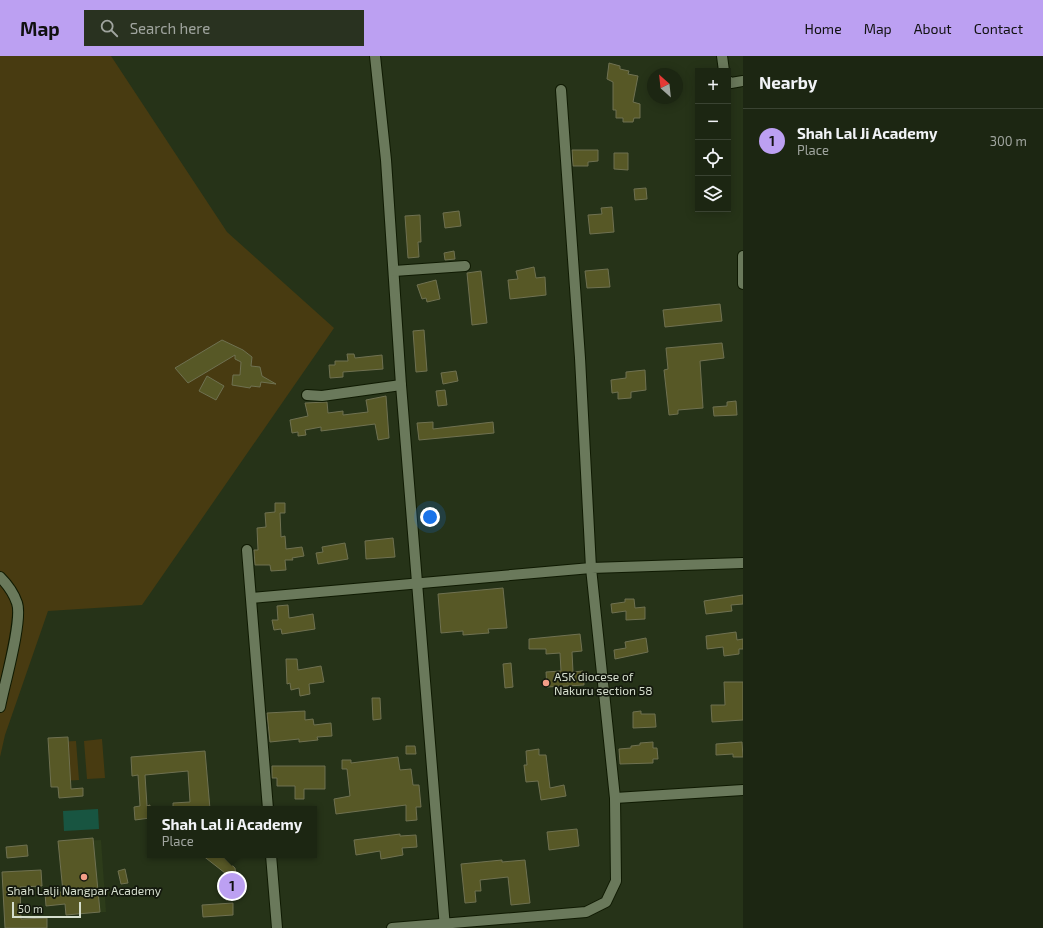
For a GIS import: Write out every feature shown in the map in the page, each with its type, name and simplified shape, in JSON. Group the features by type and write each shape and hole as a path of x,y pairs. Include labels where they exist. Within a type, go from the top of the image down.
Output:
{"street":[{"path":"375,56 386,160 401,385 445,927"},
{"path":"722,56 724,68"},
{"path":"731,84 743,81"},
{"path":"392,928 445,927 586,912 606,902 616,881 615,798 591,568 580,358 561,90"},
{"path":"743,256 743,284"},
{"path":"394,271 465,266"},
{"path":"307,395 322,396 401,385"},
{"path":"247,550 268,806"},
{"path":"252,598 417,585 591,568 743,563"},
{"path":"0,577 5,582 18,604 19,624 0,707"},
{"path":"615,798 743,790"},
{"path":"271,858 276,928"}],"shaded area":[{"path":"0,56 111,56 227,232 334,328 142,605 48,611 5,735 0,757"},
{"path":"102,739 105,778 87,779 84,741"},
{"path":"76,741 79,780 60,781 57,742"},
{"path":"98,809 99,829 64,831 63,811"},
{"name":"Shah Lalji Nangpar Academy","path":"101,840 106,912 67,914 63,842"}],"building":[{"path":"609,63 620,66 620,69 629,71 628,74 638,76 633,102 640,104 640,118 634,118 633,122 623,122 623,118 616,118 616,110 613,110 613,82 607,79"},
{"path":"572,150 598,150 598,161 588,162 588,166 573,166"},
{"path":"614,153 628,153 628,170 614,169"},
{"path":"646,188 647,199 635,200 634,189"},
{"path":"612,207 614,232 590,234 588,215 602,214 601,208"},
{"path":"459,211 461,226 445,228 443,213"},
{"path":"420,215 421,242 418,242 419,257 408,258 405,216"},
{"path":"454,251 455,259 445,260 444,253"},
{"path":"534,267 536,278 545,277 546,295 510,299 508,280 518,279 516,271"},
{"path":"608,269 610,287 587,288 585,271"},
{"path":"481,271 487,323 472,325 467,273"},
{"path":"436,280 440,299 427,302 426,298 422,299 417,285"},
{"path":"720,304 722,321 665,327 663,310"},
{"path":"424,330 427,371 416,372 413,331"},
{"path":"222,340 243,350 252,357 251,366 260,367 262,376 276,384 261,382 260,387 251,386 250,388 232,385 233,375 240,375 241,362 235,359 235,355 188,383 175,368"},
{"path":"722,343 724,358 700,361 703,408 678,410 678,414 669,415 664,370 668,369 666,348"},
{"path":"347,354 354,354 355,358 382,355 383,369 343,372 343,377 330,378 329,365 335,365 335,361 348,361"},
{"path":"645,370 646,390 631,392 631,398 618,399 618,392 612,393 611,380 626,378 626,372"},
{"path":"456,371 458,381 443,384 441,373"},
{"path":"207,376 224,386 216,400 199,391"},
{"path":"445,390 447,405 438,406 436,391"},
{"path":"386,396 389,438 378,440 375,424 321,431 321,427 305,430 306,435 298,436 298,432 292,433 290,420 308,416 305,403 327,402 328,413 343,411 343,415 368,412 366,400"},
{"path":"736,401 737,415 714,416 713,407 727,406 727,402"},
{"path":"433,422 433,429 493,422 494,433 419,440 417,423"},
{"path":"275,503 285,503 285,513 280,513 281,537 285,536 286,549 302,547 304,556 292,558 293,560 285,560 286,570 271,571 270,565 255,565 254,550 258,550 257,528 266,527 265,513 275,512"},
{"path":"393,538 395,557 366,559 365,541"},
{"path":"345,543 348,559 318,564 316,553 323,552 322,547"},
{"path":"503,588 507,628 488,629 489,633 463,635 463,631 441,633 438,594"},
{"path":"743,595 743,604 731,605 732,611 706,614 704,601"},
{"path":"625,599 634,599 635,608 645,607 645,619 626,620 626,611 612,613 611,604 625,602"},
{"path":"288,605 289,618 313,614 315,629 282,634 281,629 274,630 272,620 278,620 277,606"},
{"path":"736,632 737,640 743,639 743,649 739,649 739,654 724,656 723,647 707,649 706,636"},
{"path":"580,634 582,651 572,652 573,672 583,671 584,685 547,687 546,672 561,671 560,653 546,654 546,649 529,649 529,639"},
{"path":"646,638 648,652 615,659 614,650 626,648 625,642"},
{"path":"286,659 297,659 298,670 321,666 324,682 309,684 310,694 300,696 299,688 291,690 290,683 287,684"},
{"path":"511,663 513,687 505,688 503,664"},
{"path":"724,682 743,682 743,720 712,722 711,705 725,705"},
{"path":"372,698 380,698 381,719 373,720"},
{"path":"305,711 305,720 313,719 314,725 331,723 332,736 317,737 318,740 299,742 299,739 270,742 267,713"},
{"path":"641,711 641,714 655,714 656,727 633,728 633,712"},
{"path":"68,737 71,789 83,788 83,796 59,798 58,787 51,787 48,738"},
{"path":"653,742 653,748 657,748 658,759 653,759 653,763 620,764 619,749 631,748 631,746 640,745 640,743"},
{"path":"742,742 743,757 733,757 733,754 716,755 716,744"},
{"path":"406,746 415,746 416,754 406,754"},
{"path":"539,749 539,755 546,755 550,788 564,785 566,796 541,800 538,781 526,782 524,765 527,765 526,751"},
{"path":"205,751 210,806 173,806 173,803 190,802 188,771 145,775 147,818 135,820 134,807 140,806 138,775 132,776 131,757"},
{"path":"398,757 400,770 411,769 413,785 419,785 421,807 416,807 417,820 406,821 406,805 336,814 334,799 350,796 347,769 342,769 342,760 351,760 351,763"},
{"path":"272,766 325,766 325,789 304,789 304,799 295,799 295,786 277,786 277,778 272,778"},
{"path":"577,829 579,846 549,850 547,832"},
{"path":"400,834 400,836 416,835 417,847 402,848 403,855 381,859 380,851 356,855 354,840"},
{"name":"Shah Lalji Nangpar Academy","path":"93,838 100,912 66,915 65,904 46,906 45,893 63,892 58,841"},
{"path":"27,845 28,856 7,858 6,847"},
{"path":"206,858 224,858 235,868 239,899 226,900 225,873"},
{"path":"502,860 502,862 525,860 530,903 511,905 508,877 480,880 481,891 475,891 476,902 465,903 461,864"},
{"path":"125,869 128,883 121,884 118,871"},
{"path":"41,870 42,886 20,887 21,919 47,918 47,928 5,928 2,872"},
{"path":"233,903 233,915 203,917 202,905"}],"place":[{"name":"ASK diocese of Nakuru section 58","path":"546,683"},
{"name":"Shah Lalji Nangpar Academy","path":"84,877"},
{"name":"Shah Lal Ji Academy","path":"232,886"}]}
